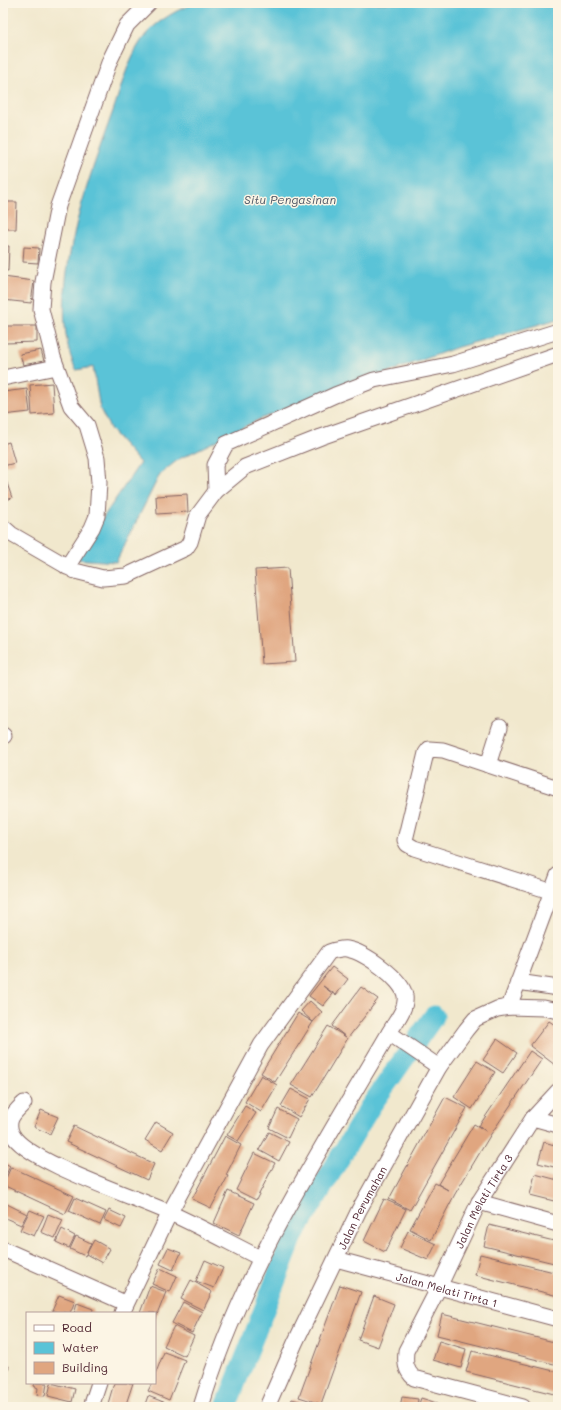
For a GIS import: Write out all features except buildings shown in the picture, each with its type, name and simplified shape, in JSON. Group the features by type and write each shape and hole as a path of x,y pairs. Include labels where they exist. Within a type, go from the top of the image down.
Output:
{"street":[{"path":"67,566 92,528 97,516 99,483 97,458 86,425 71,406 56,366 41,308 43,282 58,206 110,60 126,24 149,3"},
{"path":"216,491 215,465 226,444 335,394 374,380 453,364 558,331"},
{"path":"3,527 11,534 67,566 89,576 113,578 126,576 177,554 186,548 190,542 198,515 216,491 245,467 320,437 558,354"},
{"path":"3,378 56,366"},
{"path":"488,765 500,727"},
{"path":"553,892 414,848 407,844 405,840 426,753 429,749 443,750 558,788"},
{"path":"558,875 553,892 509,1007 544,1008 558,1011"},
{"path":"3,1249 123,1308 170,1212 261,1045 329,952 343,948 349,949 361,954 395,978 402,987 405,995 405,1003 393,1035 260,1258 224,1341 201,1407"},
{"path":"518,982 558,988"},
{"name":"Jalan Perumahan","path":"267,1407 295,1343 379,1171 434,1063 475,1019 497,1009 509,1007"},
{"path":"393,1035 434,1063"},
{"name":"Jalan Melati Tirta 3","path":"523,1407 414,1378 409,1374 405,1361 406,1351 439,1287 479,1202 533,1118 558,1091"},
{"path":"24,1103 11,1116 9,1125 12,1134 24,1146 68,1171 170,1212 260,1258"},
{"path":"533,1118 558,1125"},
{"path":"479,1202 558,1224"},
{"name":"Jalan Melati Tirta 1","path":"336,1259 558,1319"},
{"path":"91,1407 99,1384"}],"water":[{"name":"Situ Pengasinan","path":"196,3 558,3 558,319 458,347 260,419 179,459 160,474 116,562 75,559 140,463 111,430 100,409 93,367 76,370 67,341 64,309 67,275 73,240 92,171 135,50 147,33 157,24 189,5"}],"waterway":[{"path":"226,1407 293,1236 370,1107 434,1016"}]}
